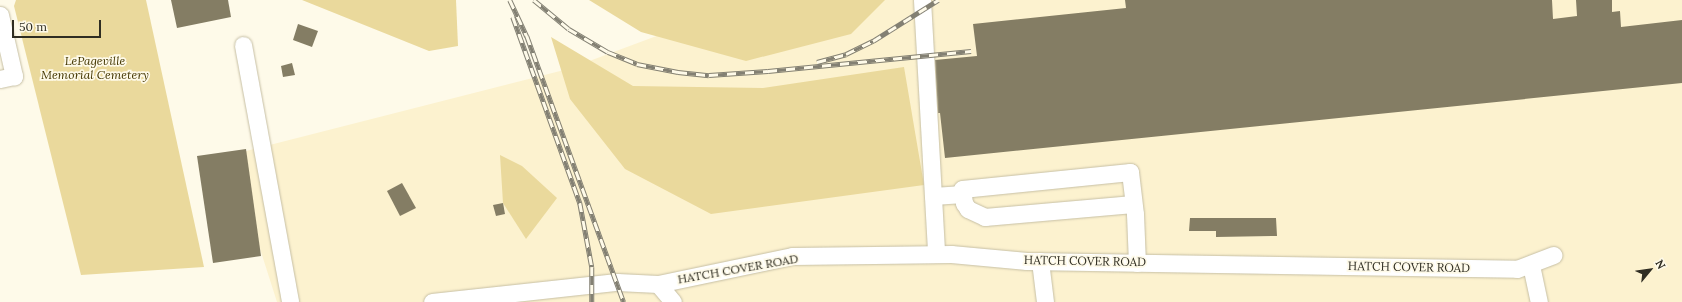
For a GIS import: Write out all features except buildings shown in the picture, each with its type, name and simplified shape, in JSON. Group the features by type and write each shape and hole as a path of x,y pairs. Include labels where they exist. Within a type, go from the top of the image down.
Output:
{"street":[{"path":"922,0 936,254"},
{"path":"0,15 14,76 0,79"},
{"path":"244,45 290,302"},
{"path":"1134,204 985,217 968,209 964,203 962,189 1130,172 1134,204 1137,263"},
{"path":"933,196 963,194"},
{"name":"HATCH COVER ROAD","path":"432,302 617,282 658,284 792,256 936,254 1040,261 1517,269 1531,265 1553,255"},
{"path":"1040,261 1045,302"},
{"path":"1531,265 1539,302"},
{"path":"658,284 673,302"}],"shaded area":[{"path":"753,0 1682,0 1682,302 277,302 230,155 568,69"}],"green space":[{"name":"LePageville Memorial Cemetery","path":"16,0 146,0 204,267 81,275 14,6"},
{"path":"302,0 456,0 458,46 429,51"},
{"path":"589,0 885,0 851,34 746,61 641,32"},
{"path":"551,37 633,86 763,88 904,67 924,185 711,214 625,169 570,99"},
{"path":"500,155 522,166 557,198 526,239 503,203"}],"railway":[{"path":"510,0 527,36 624,302"},
{"path":"534,0 569,29 608,52 637,64 678,72 709,75 768,71 971,51"},
{"path":"817,62 846,54 873,41 938,0"},
{"path":"513,17 580,203 592,267 592,302"}]}
